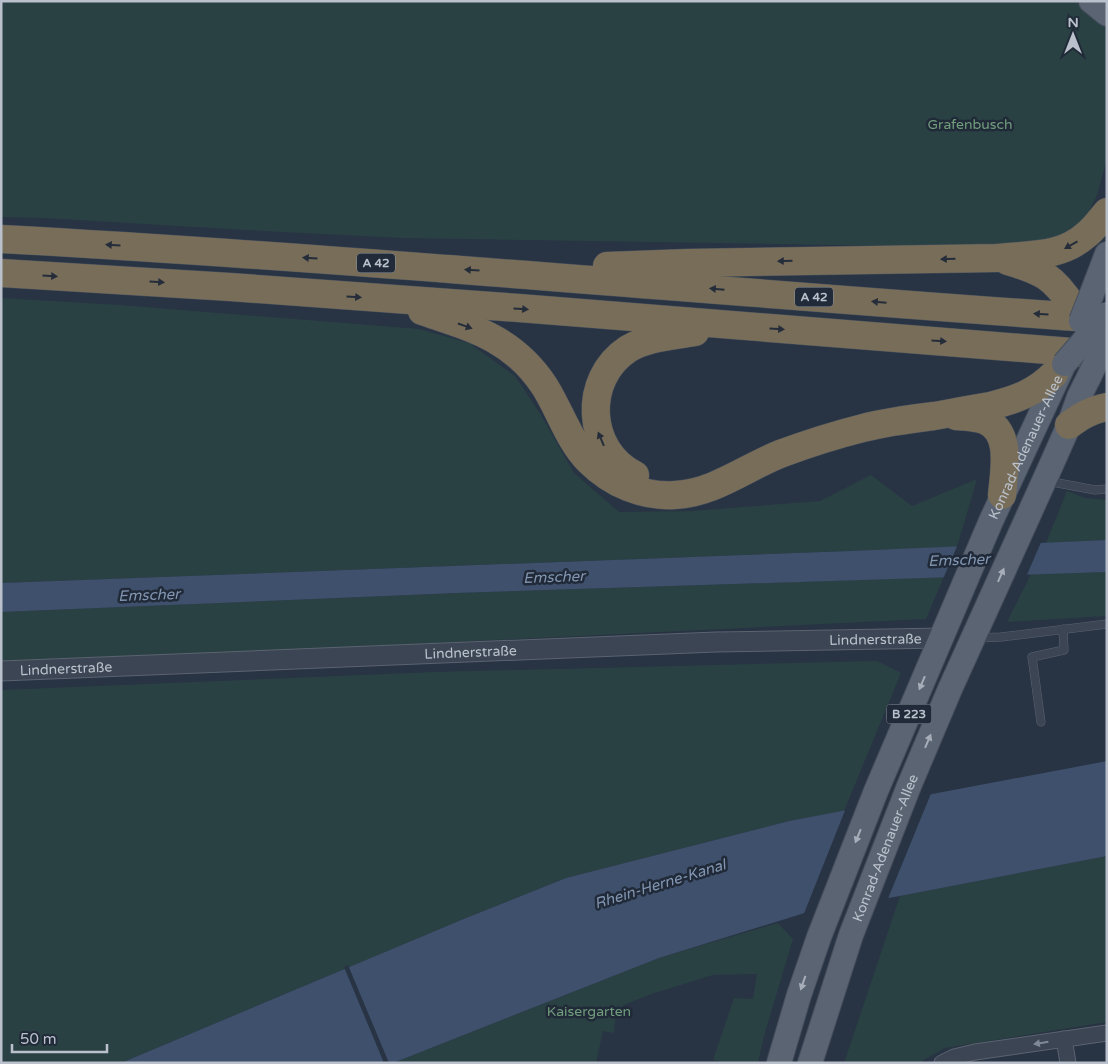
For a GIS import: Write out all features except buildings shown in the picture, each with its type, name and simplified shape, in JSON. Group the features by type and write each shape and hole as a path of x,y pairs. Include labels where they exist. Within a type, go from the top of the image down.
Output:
{"highway":[{"path":"521,274 612,265 687,262 996,258 1057,252 1073,245 1086,236 1107,212"},
{"name":"A 42","path":"1,239 130,246 521,274 978,310 1075,350"},
{"path":"996,258 1028,267 1056,284 1075,350"},
{"path":"1,273 230,287 1075,350"},
{"path":"385,299 477,330 508,348 534,372 570,435 589,461 613,480 642,492 658,494 689,494 705,490 779,455 864,427 932,416 1020,398 1041,387 1075,350"},
{"path":"728,325 638,344 618,357 611,365 602,380 596,396 595,418 601,440 613,459 622,467 652,482 674,483 692,480 714,473 782,440 855,414 1009,387 1075,350"},
{"path":"1068,425 1082,415 1107,407"},
{"path":"932,416 978,418 993,425 1003,441 1002,495"}],"main road":[{"path":"1091,1 1107,14"},
{"name":"Konrad-Adenauer-Allee","path":"779,1063 818,937 876,791 990,521 1047,402 1075,350 1107,254"},
{"path":"1075,350 1107,314"},
{"path":"1075,350 1107,330"},
{"name":"Konrad-Adenauer-Allee","path":"1075,350 1107,338"},
{"name":"Konrad-Adenauer-Allee","path":"810,1063 851,935 909,786 1068,425 1075,350"},
{"path":"945,628 977,628"}],"street":[{"name":"Lindnerstraße","path":"1,671 716,642 945,628"},
{"path":"942,1063 954,1057 975,1052 1107,1033"},
{"path":"1064,1039 1068,1063"}],"lane":[{"path":"1044,481 1095,490 1107,489"},
{"path":"977,628 1001,637 1107,624"},
{"path":"1041,722 1032,657 1064,650 1063,629"}],"green space":[{"name":"Grafenbusch","path":"1,1 1107,1 1107,159 1097,195 1077,236 1023,248 402,238 1,217"},
{"path":"1,298 120,305 419,329 469,343 515,376 541,415 574,473 619,512 692,511 820,501 871,475 912,506 977,479 957,547 1,583"},
{"path":"1067,491 1085,498 1107,500 1107,540 1046,543"},
{"path":"1107,572 1107,616 1007,622 1031,574"},
{"path":"944,577 926,619 45,662 1,662 1,612 457,593"},
{"path":"877,661 901,673 844,811 789,821 566,878 121,1063 1,1063 1,690 433,672"},
{"path":"1107,856 1107,1022 945,1048 921,1063 844,1063 900,896"},
{"name":"Kaisergarten","path":"778,923 793,939 764,1036 758,1063 730,1063 713,1060 734,998 753,999 757,974 713,975 651,994 624,1005 616,1012 614,1033 603,1031 596,1063 393,1063 659,958"}],"water":[{"name":"Emscher","path":"1107,540 1107,572 457,593 1,612 1,583"},
{"name":"Rhein-Herne-Kanal","path":"1107,761 1107,856 808,912 659,958 393,1063 121,1063 566,878 789,821"}],"pier":[{"path":"1042,540 1026,577 943,579 958,544"},
{"path":"932,791 887,901 803,916 846,808"},
{"path":"348,965 389,1063 384,1063 344,967"}]}
